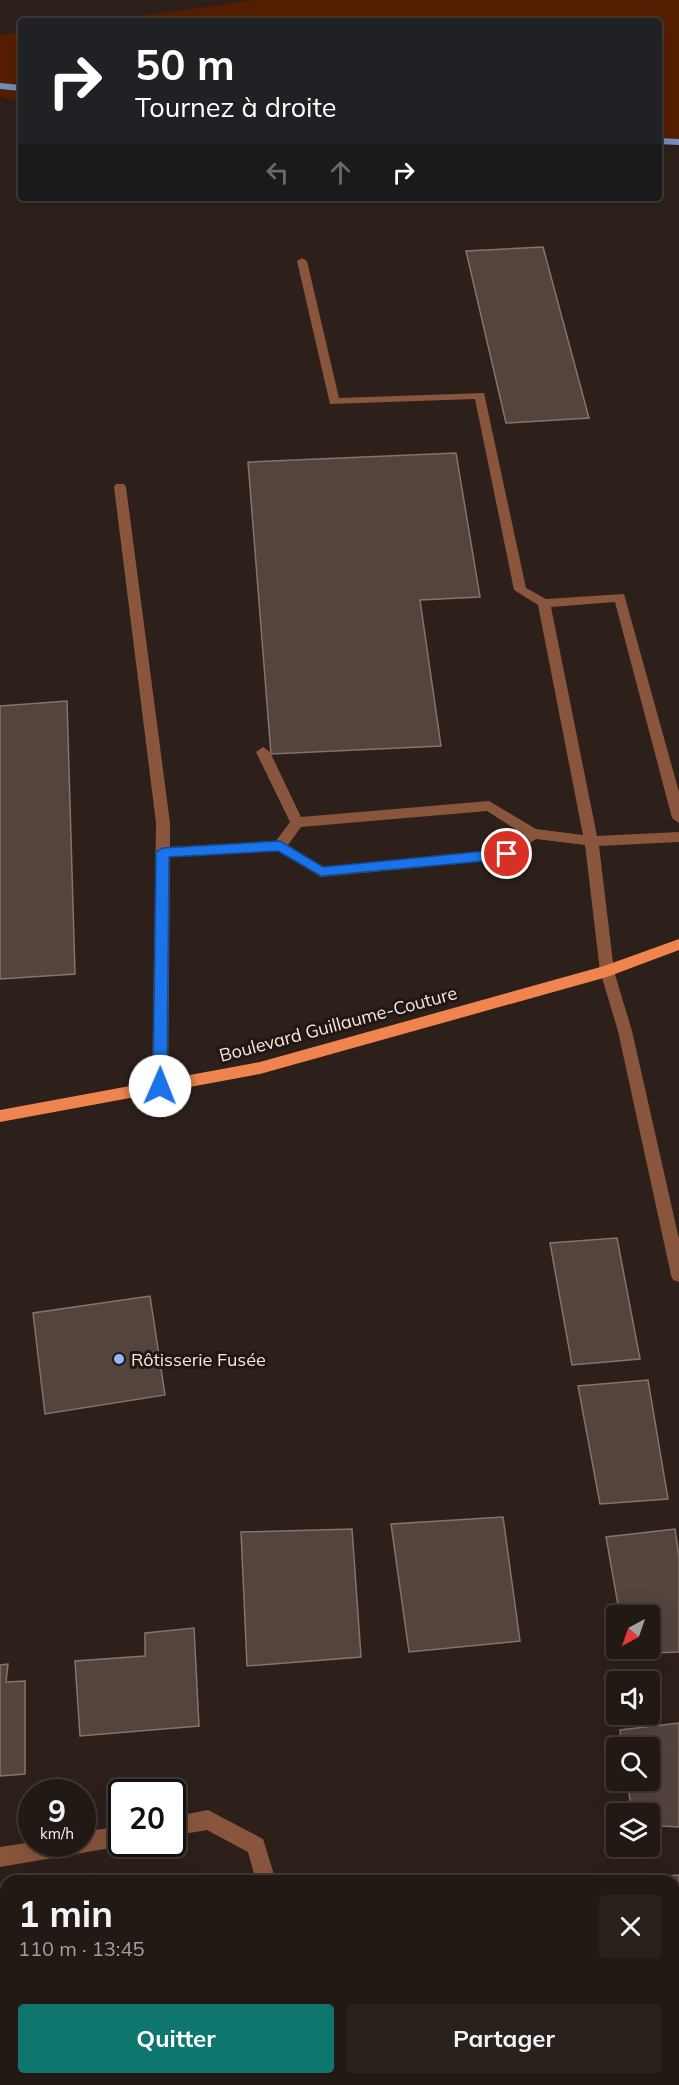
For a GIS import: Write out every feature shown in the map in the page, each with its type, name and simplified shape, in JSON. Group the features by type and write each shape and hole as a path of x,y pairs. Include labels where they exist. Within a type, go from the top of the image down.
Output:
{"main road":[{"name":"Boulevard Guillaume-Couture","path":"0,1116 260,1068 607,971 679,944"}],"street":[{"path":"302,261 334,402 480,395 520,590 544,603 620,597 679,818"},
{"path":"120,487 163,823 160,1086"},
{"path":"544,603 591,841 607,971 625,1031 679,1275"},
{"path":"263,752 297,822"},
{"path":"280,846 297,822 489,806 533,834 591,841 679,837"},
{"path":"163,852 280,846 321,872 507,854 533,834"},
{"path":"186,1824 208,1820 256,1846 264,1875"},
{"path":"0,1857 18,1854"}],"shaded area":[{"path":"255,0 679,0 679,142 662,141 662,18 126,18"},
{"path":"18,32 18,100 0,97 0,35"}],"building":[{"path":"543,247 589,418 506,423 466,251"},
{"path":"456,453 480,597 420,600 441,746 271,754 248,462"},
{"path":"67,701 75,974 0,979 0,706"},
{"path":"617,1238 640,1359 572,1365 550,1243"},
{"path":"150,1296 165,1395 45,1414 33,1313"},
{"path":"648,1380 668,1499 600,1504 578,1386"},
{"path":"503,1517 520,1641 409,1652 391,1524"},
{"path":"352,1529 361,1657 247,1666 241,1532"},
{"path":"675,1529 679,1557 679,1652 660,1653 660,1605 618,1605 606,1537"},
{"path":"194,1628 199,1726 80,1736 75,1661 145,1656 145,1633"},
{"path":"8,1664 6,1682 25,1681 25,1774 0,1776 0,1665"},
{"path":"679,1723 679,1827 661,1826 660,1803 630,1803 629,1791 660,1791 660,1737 621,1737 620,1730"}],"waterway":[{"path":"0,86 18,88"},
{"path":"662,141 679,142"}],"place":[{"name":"Rôtisserie Fusée","path":"119,1359"}],"route":[{"path":"160,1086 163,852 280,846 321,872 507,854"}]}
